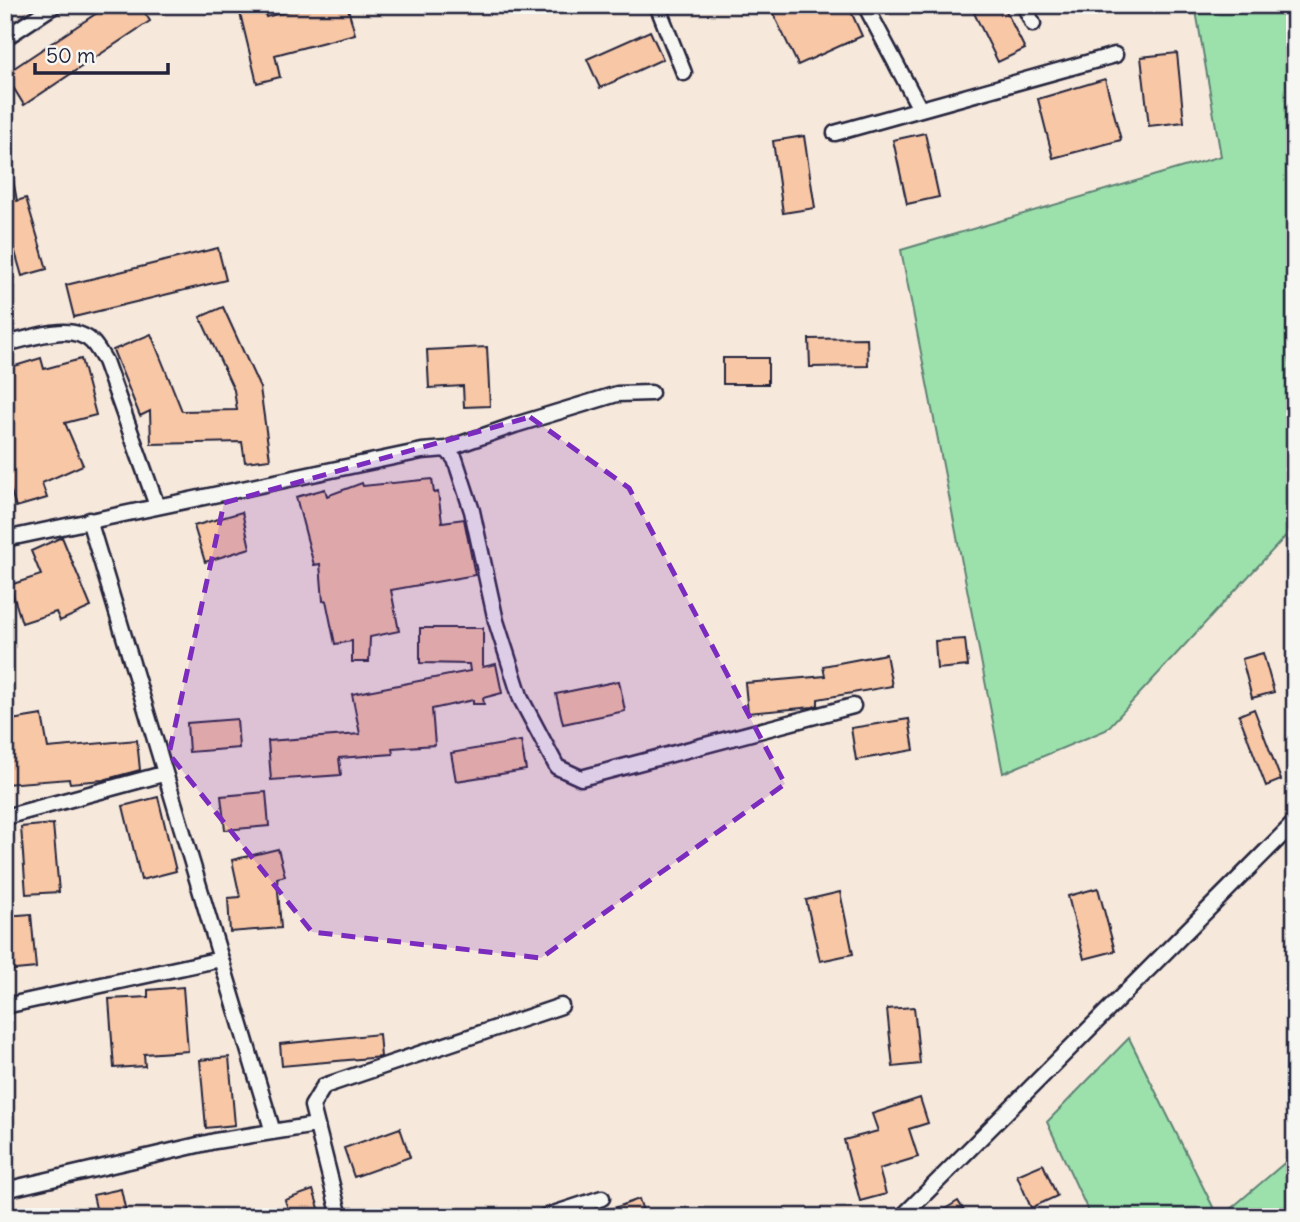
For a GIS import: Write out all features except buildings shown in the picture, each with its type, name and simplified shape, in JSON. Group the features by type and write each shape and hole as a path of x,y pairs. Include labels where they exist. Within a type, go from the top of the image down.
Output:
{"street":[{"path":"5,38 55,5"},
{"path":"657,5 684,73"},
{"path":"866,5 920,109"},
{"path":"1024,5 1033,24"},
{"path":"835,133 1115,55"},
{"path":"5,344 55,333 77,333 92,342 104,360 157,506"},
{"path":"5,539 422,451 446,449 617,394 651,393"},
{"path":"446,449 455,459 472,512 496,621 521,699 557,768 581,778 853,706"},
{"path":"89,520 272,1132"},
{"path":"5,817 163,774"},
{"path":"902,1217 1295,822"},
{"path":"5,1006 221,959"},
{"path":"340,1217 312,1106 324,1086 561,1006"},
{"path":"5,1190 215,1142 316,1125"},
{"path":"544,1217 601,1198"}],"highlighted area":[{"path":"530,417 629,488 785,784 541,958 312,932 169,754 224,503"}],"green space":[{"path":"1195,5 1295,5 1295,526 1106,730 1003,773 901,250 1221,156"},
{"path":"1129,1038 1218,1217 1091,1217 1047,1122"},
{"path":"1295,1154 1295,1217 1221,1217"}]}
